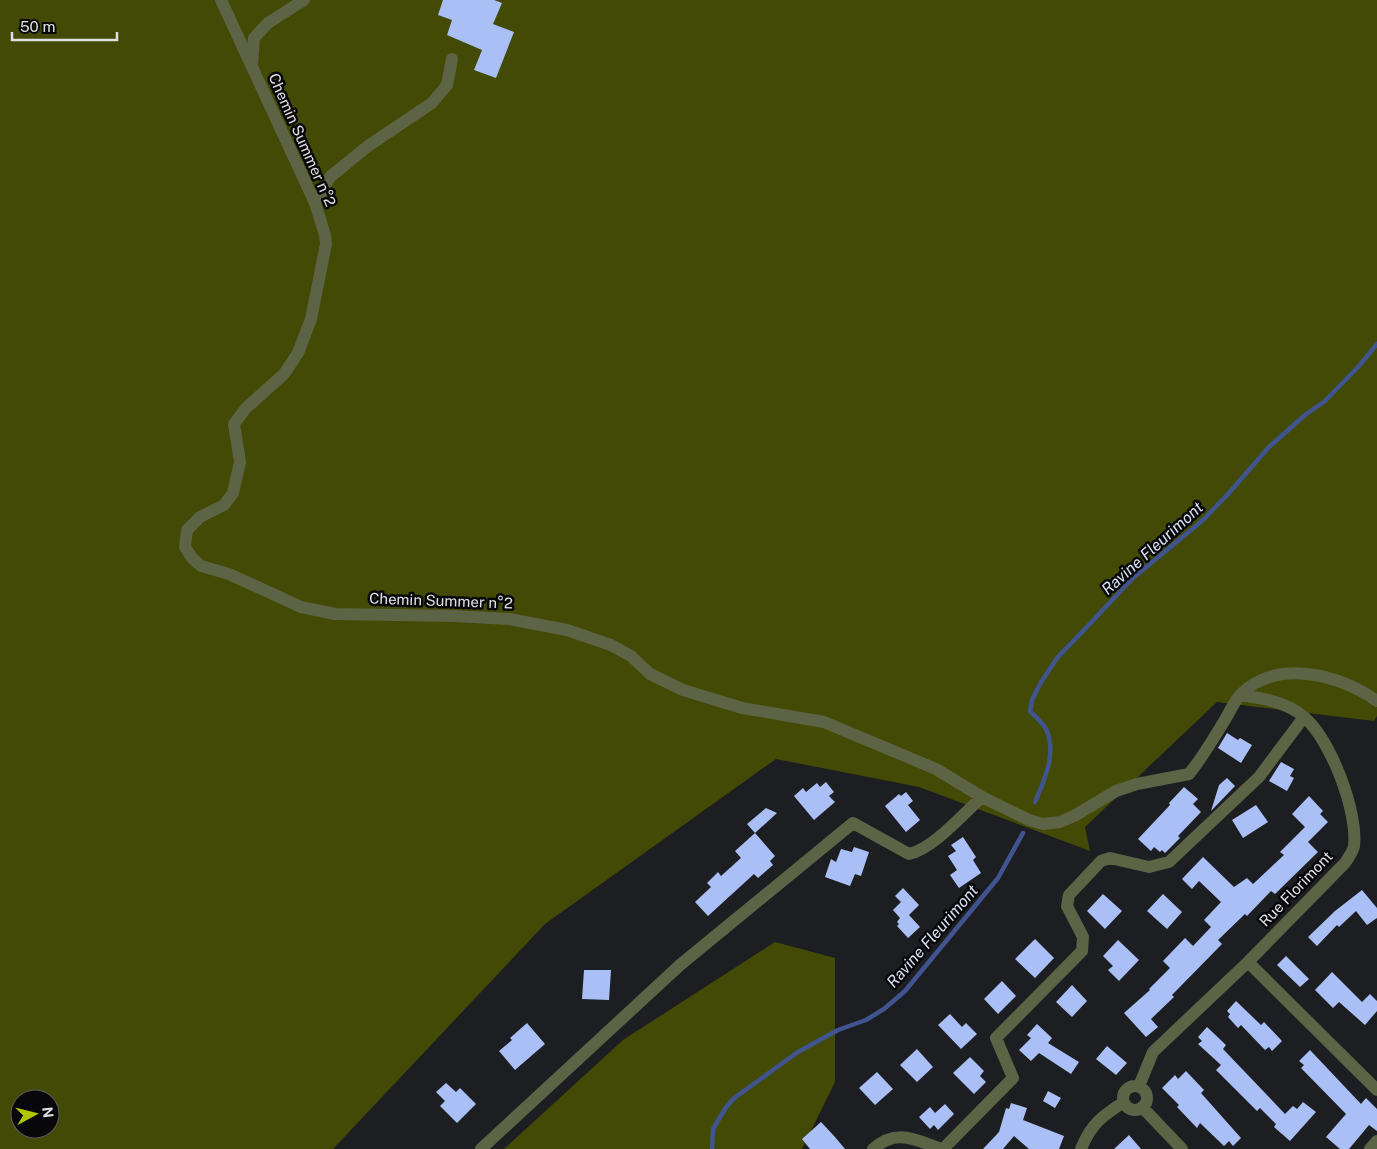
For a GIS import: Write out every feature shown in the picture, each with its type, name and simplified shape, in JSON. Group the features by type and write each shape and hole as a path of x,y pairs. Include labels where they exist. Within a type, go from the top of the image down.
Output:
{"street":[{"name":"Chemin Summer n°2","path":"221,0 315,203 326,244 310,319 298,353 284,374 246,408 234,424 240,462 233,493 224,505 200,517 187,530 185,547 192,558 201,566 229,574 301,607 335,614 509,619 567,630 611,645 631,656 650,674 683,690 742,708 824,722 936,769 982,797 1029,820 1043,824 1060,822 1074,816 1116,791 1137,784 1189,774 1210,745 1240,695 1258,682 1272,677 1294,674 1318,675 1342,682 1368,694 1377,701"},
{"path":"252,68 254,38 268,23 304,0"},
{"path":"315,203 330,177 368,146 432,103 447,85 452,59"},
{"name":"Rue Florimont","path":"1138,1086 1152,1052 1248,962 1345,863 1354,848 1354,824 1344,787 1321,736 1304,717 1277,703 1240,695"},
{"path":"872,1149 882,1140 902,1136 942,1149 1013,1078 996,1038 1082,951 1082,936 1067,906 1069,895 1101,861 1110,858 1149,867 1169,862 1259,777 1304,717"},
{"path":"481,1149 680,965 853,823 908,854 918,852 932,843 982,797"},
{"path":"1248,962 1377,1090"},
{"path":"1134,1085 1138,1086 1143,1088 1147,1096 1145,1105 1136,1110 1128,1107 1123,1099 1125,1090 1134,1085"},
{"path":"1081,1149 1098,1120 1124,1102"},
{"path":"1142,1107 1182,1149"},
{"path":"1370,1149 1377,1141"}],"green space":[{"path":"0,0 1377,0 1377,716 1374,721 1217,702 1085,827 1090,851 919,787 776,759 545,924 333,1149 0,1149"},
{"path":"775,942 835,958 835,1082 802,1149 504,1149 623,1040"}],"building":[{"path":"443,0 494,0 502,3 493,24 514,32 496,78 474,70 482,50 447,35 452,20 438,15"},
{"path":"1227,733 1238,740 1240,738 1252,745 1241,763 1218,748"},
{"path":"1281,762 1294,769 1290,776 1294,778 1287,791 1269,781"},
{"path":"1227,778 1235,786 1211,811 1219,785"},
{"path":"826,782 834,792 829,796 835,802 814,820 794,796 803,788 806,792 817,783 820,787"},
{"path":"1184,787 1198,799 1193,804 1201,812 1165,853 1162,850 1160,852 1154,847 1151,851 1138,839"},
{"path":"906,792 913,801 908,805 920,820 906,832 885,806 899,794 901,796"},
{"path":"1309,796 1323,811 1320,814 1328,822 1308,842 1318,852 1275,894 1271,891 1247,916 1245,914 1218,940 1222,944 1172,995 1174,997 1151,1019 1158,1027 1146,1037 1124,1013 1150,990 1170,968 1163,961 1185,938 1193,946 1211,927 1204,920 1221,902 1199,881 1192,889 1182,879 1203,857 1234,887 1247,878 1253,884 1284,855 1280,852 1305,827 1292,814"},
{"path":"1256,805 1268,822 1243,838 1232,820"},
{"path":"766,808 777,813 755,833 747,824"},
{"path":"755,833 775,856 770,861 773,865 758,878 754,874 708,916 695,902 711,887 707,883 718,872 721,876 741,858 735,851"},
{"path":"963,837 976,857 973,860 981,873 959,888 950,875 957,870 948,856 956,851 951,845"},
{"path":"854,847 869,852 861,876 855,874 850,886 825,877 831,859 836,862 841,849 852,852"},
{"path":"903,888 919,905 909,915 920,927 908,938 897,926 900,918 893,910 901,902 895,896"},
{"path":"1362,890 1377,908 1377,918 1367,925 1356,911 1339,927 1337,925 1317,946 1308,937 1335,911"},
{"path":"1103,894 1122,911 1105,929 1087,911"},
{"path":"1163,894 1182,912 1167,929 1147,911"},
{"path":"1035,939 1054,958 1035,978 1015,959"},
{"path":"1118,940 1139,960 1119,981 1108,970 1113,966 1103,956"},
{"path":"1286,956 1309,979 1300,987 1277,965"},
{"path":"584,970 611,970 609,1000 582,999"},
{"path":"1332,972 1362,1002 1370,994 1377,1001 1377,1011 1365,1025 1339,1002 1333,1008 1315,990"},
{"path":"1002,981 1016,996 998,1014 984,999"},
{"path":"1072,985 1087,1001 1072,1017 1056,1002"},
{"path":"1236,1001 1261,1025 1264,1022 1282,1041 1272,1051 1269,1047 1265,1050 1241,1025 1238,1028 1228,1017 1230,1014 1227,1011"},
{"path":"950,1014 962,1027 966,1023 977,1034 961,1049 938,1025"},
{"path":"527,1023 545,1044 515,1070 499,1051"},
{"path":"1037,1024 1052,1038 1048,1043 1079,1062 1071,1074 1039,1053 1031,1061 1019,1050 1031,1038 1027,1035"},
{"path":"1207,1027 1226,1045 1223,1049 1285,1114 1293,1106 1297,1109 1303,1102 1316,1112 1290,1141 1274,1127 1276,1124 1260,1108 1257,1111 1216,1070 1221,1065 1198,1044 1202,1041 1198,1037"},
{"path":"1107,1046 1127,1063 1116,1075 1096,1059"},
{"path":"917,1049 933,1067 917,1082 900,1065"},
{"path":"1310,1050 1361,1104 1366,1098 1377,1109 1377,1131 1369,1125 1349,1149 1340,1149 1326,1137 1346,1114 1301,1068 1304,1065 1299,1061"},
{"path":"970,1057 984,1071 980,1076 986,1082 974,1094 953,1073"},
{"path":"1186,1071 1204,1090 1201,1093 1241,1138 1233,1146 1229,1141 1224,1146 1200,1123 1197,1128 1177,1107 1179,1105 1162,1088 1175,1075 1178,1079"},
{"path":"877,1072 893,1089 875,1105 859,1088"},
{"path":"446,1083 456,1092 460,1088 476,1104 457,1123 440,1106 445,1101 436,1092"},
{"path":"1048,1091 1061,1098 1055,1108 1043,1101"},
{"path":"1011,1103 1027,1108 1023,1120 1064,1136 1059,1149 1029,1149 1014,1136 1003,1149 983,1149 999,1132 1006,1108 1009,1109"},
{"path":"945,1104 954,1114 938,1130 934,1125 930,1129 919,1117 930,1107 935,1113"},
{"path":"821,1122 845,1149 810,1149 802,1139"},
{"path":"1129,1135 1141,1149 1114,1149"}],"waterway":[{"name":"Ravine Fleurimont","path":"1035,802 1048,766 1050,747 1046,729 1030,711 1032,700 1040,684 1057,658 1133,578 1203,520 1269,447 1305,415 1325,401 1359,366 1377,344"},
{"name":"Ravine Fleurimont","path":"712,1149 713,1129 733,1099 798,1052 838,1030 866,1020 884,1009 905,991 998,878 1023,833"}]}
